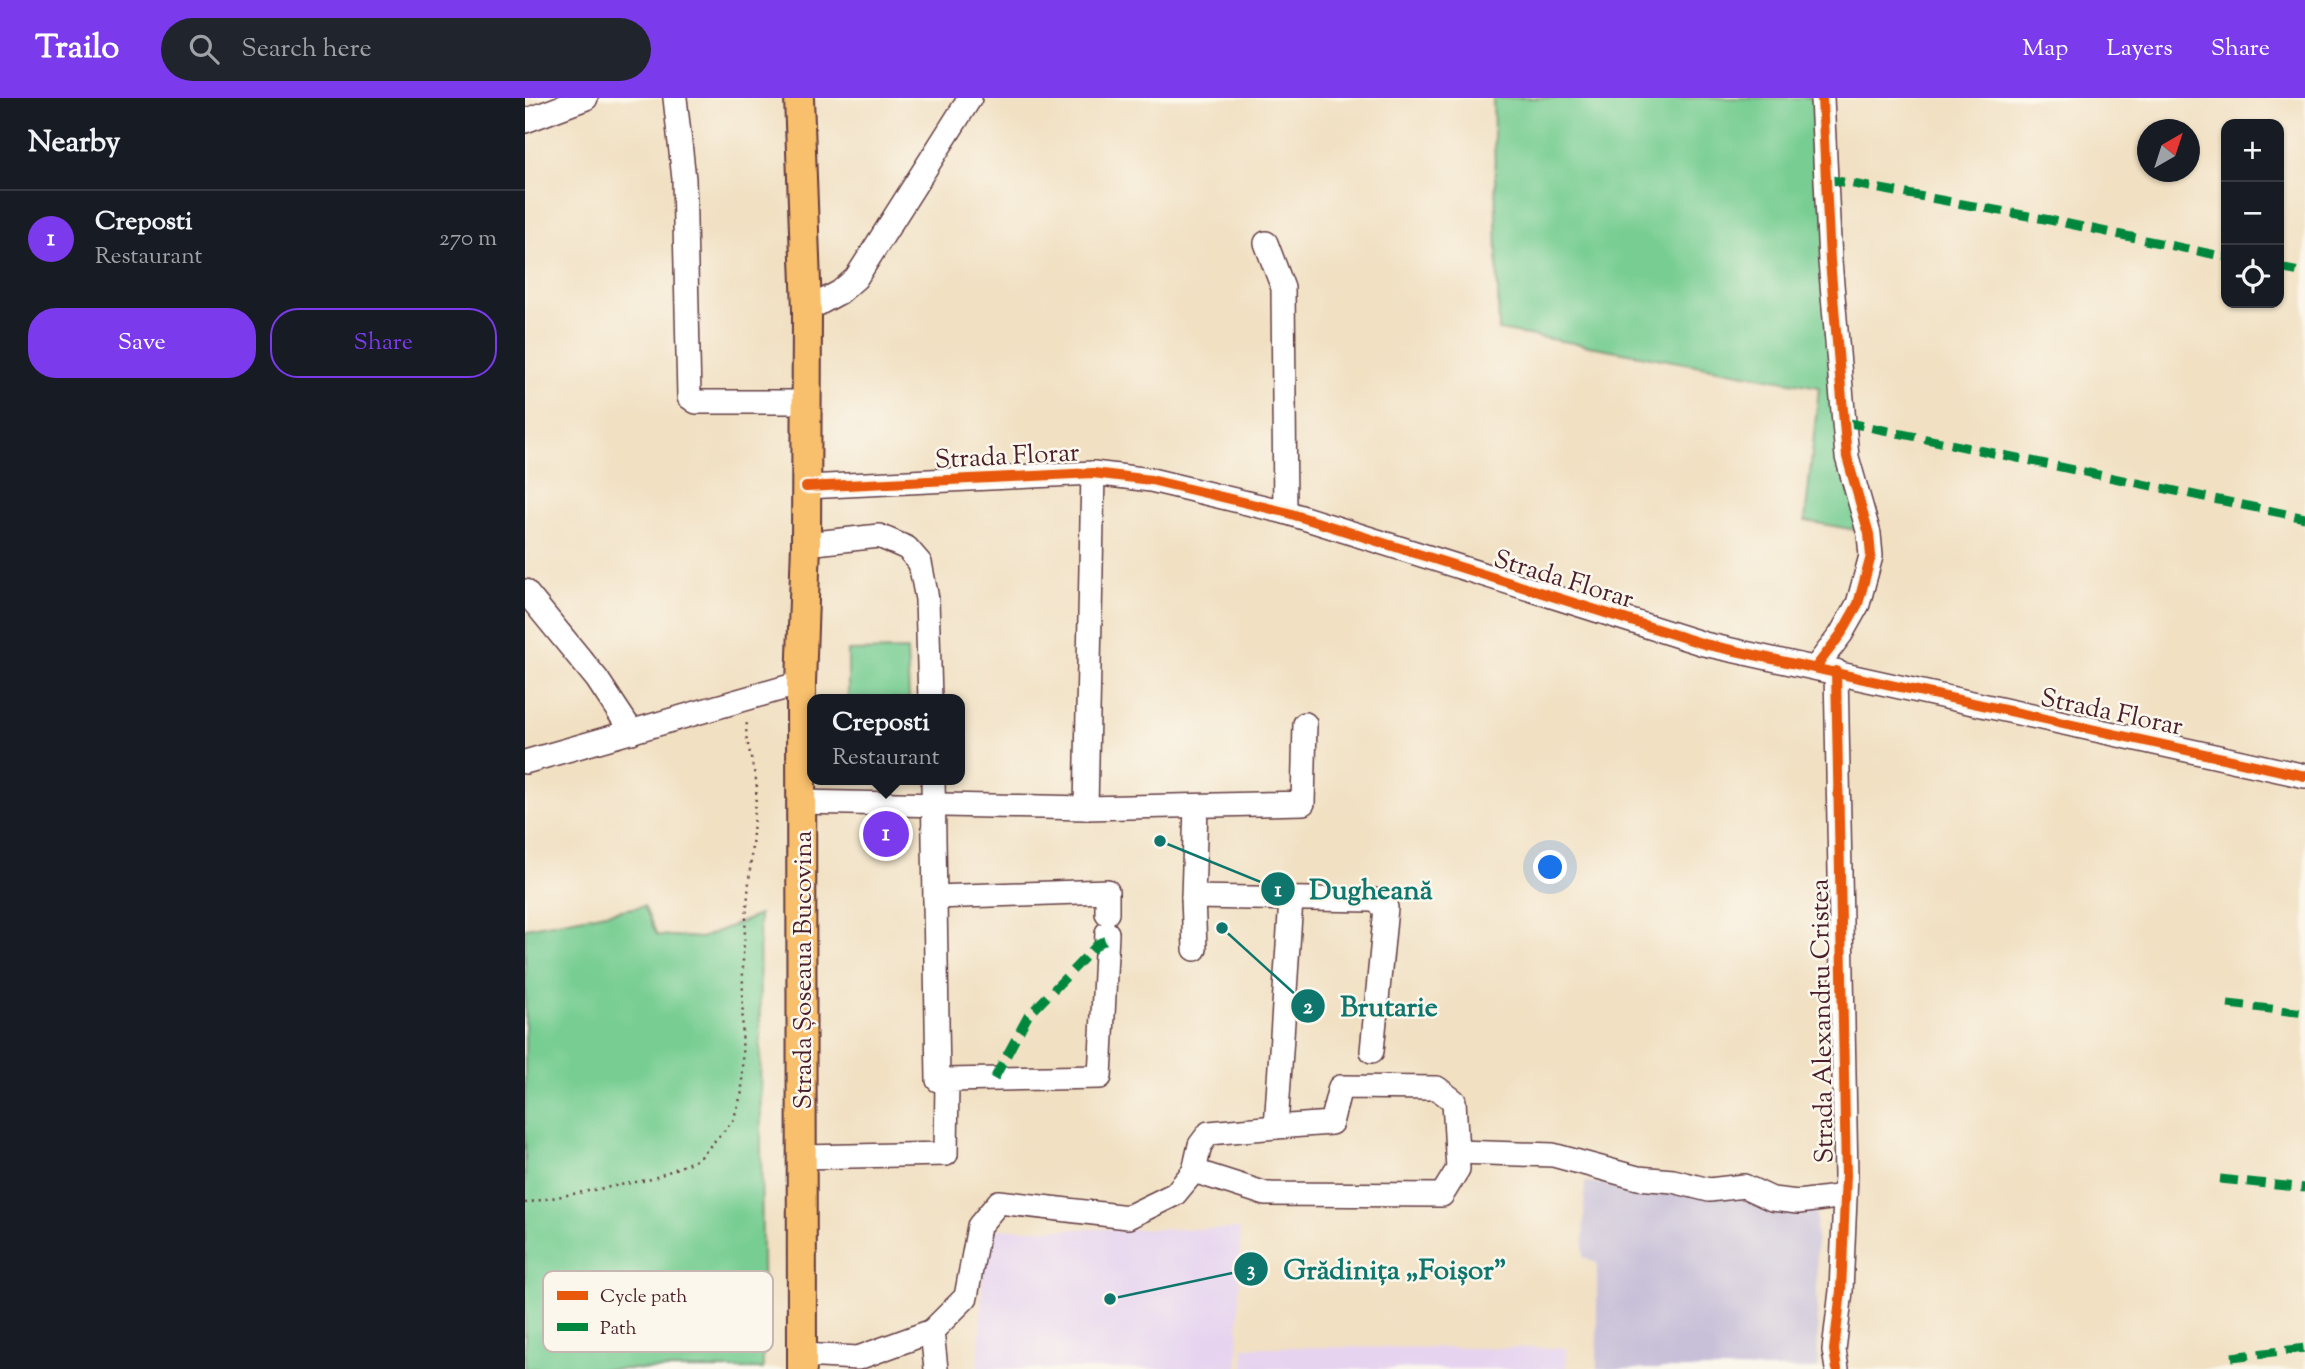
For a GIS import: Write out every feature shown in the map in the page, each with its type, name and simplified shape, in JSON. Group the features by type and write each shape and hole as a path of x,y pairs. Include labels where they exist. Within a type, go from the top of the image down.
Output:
{"main road":[{"name":"Strada Șoseaua Bucovina","path":"799,98 807,310 806,544 801,683 802,1362"}],"street":[{"path":"525,121 586,98"},
{"path":"675,98 684,179 689,397 696,402 806,402"},
{"path":"807,310 840,292 856,278 970,98"},
{"path":"1822,98 1830,261 1847,457 1869,534 1871,556 1858,604 1826,669"},
{"path":"1266,243 1283,288 1285,512"},
{"path":"1086,808 1093,473"},
{"name":"Strada Florar","path":"806,487 1093,473 1151,480 1285,512 1704,644 2305,776"},
{"path":"806,544 879,536 907,548 920,563 927,600 930,694"},
{"path":"525,590 597,680 632,732"},
{"name":"Strada Alexandru Cristea","path":"1826,669 1841,855 1845,1196 1841,1291 1834,1350 1837,1369"},
{"path":"525,762 801,683"},
{"path":"801,802 934,807 1086,808 1303,803 1305,724"},
{"path":"933,785 934,807 935,897 938,1080 1100,1077 1107,891 935,897"},
{"path":"1195,949 1193,897 1196,807"},
{"path":"1193,897 1374,900 1386,908 1372,1051"},
{"path":"1276,1127 1291,900"},
{"path":"803,1157 946,1154 947,1080"},
{"path":"802,1362 859,1358 932,1331 966,1297 979,1226 999,1202 1128,1217 1175,1194 1194,1171 1200,1145 1209,1133 1331,1123 1340,1087 1437,1088 1454,1101 1458,1169 1442,1195 1266,1194 1194,1171"},
{"path":"1457,1152 1553,1155 1638,1178 1673,1181 1709,1190 1744,1186 1772,1199 1798,1202 1845,1196"},
{"path":"932,1331 936,1369"}],"path":[{"path":"525,1203 652,1179 698,1159 733,1121 742,1092 743,956 757,784 746,736 747,698"}],"shaded area":[{"path":"1585,1182 1750,1194 1816,1211 1818,1369 1597,1369 1597,1263 1583,1257"},
{"path":"985,1229 1240,1229 1238,1369 978,1369"},
{"path":"1244,1347 1566,1348 1566,1369 1244,1369"}],"green space":[{"path":"1493,98 1815,98 1861,531 1805,521 1819,387 1499,330"},
{"path":"907,650 909,694 848,694 848,651"},
{"path":"644,906 657,935 701,938 759,915 762,1271 543,1271 543,1352 763,1352 763,1369 525,1369 525,928"}],"marked path":[{"path":"1826,179 2050,220 2221,256"},
{"path":"2284,269 2305,273"},
{"path":"1845,422 2305,518"},
{"path":"994,1079 1028,1016 1099,943 1107,940"},
{"path":"2228,1004 2305,1013"},
{"path":"2220,1179 2305,1188"},
{"path":"2232,1357 2305,1348"}],"cycle path":[{"path":"1816,667 1841,634 1858,604 1871,556 1869,534 1847,457 1830,261 1822,98"},
{"path":"806,487 1093,473 1151,480 1285,512 1704,644 2305,776"},
{"path":"1836,671 1846,1175 1841,1291 1834,1350 1837,1369"}],"place":[{"name":"Creposti","path":"886,834"},
{"name":"Dugheană","path":"1160,841"},
{"name":"Brutarie","path":"1222,928"},
{"name":"Grădinița „Foișor”","path":"1110,1299"}]}
